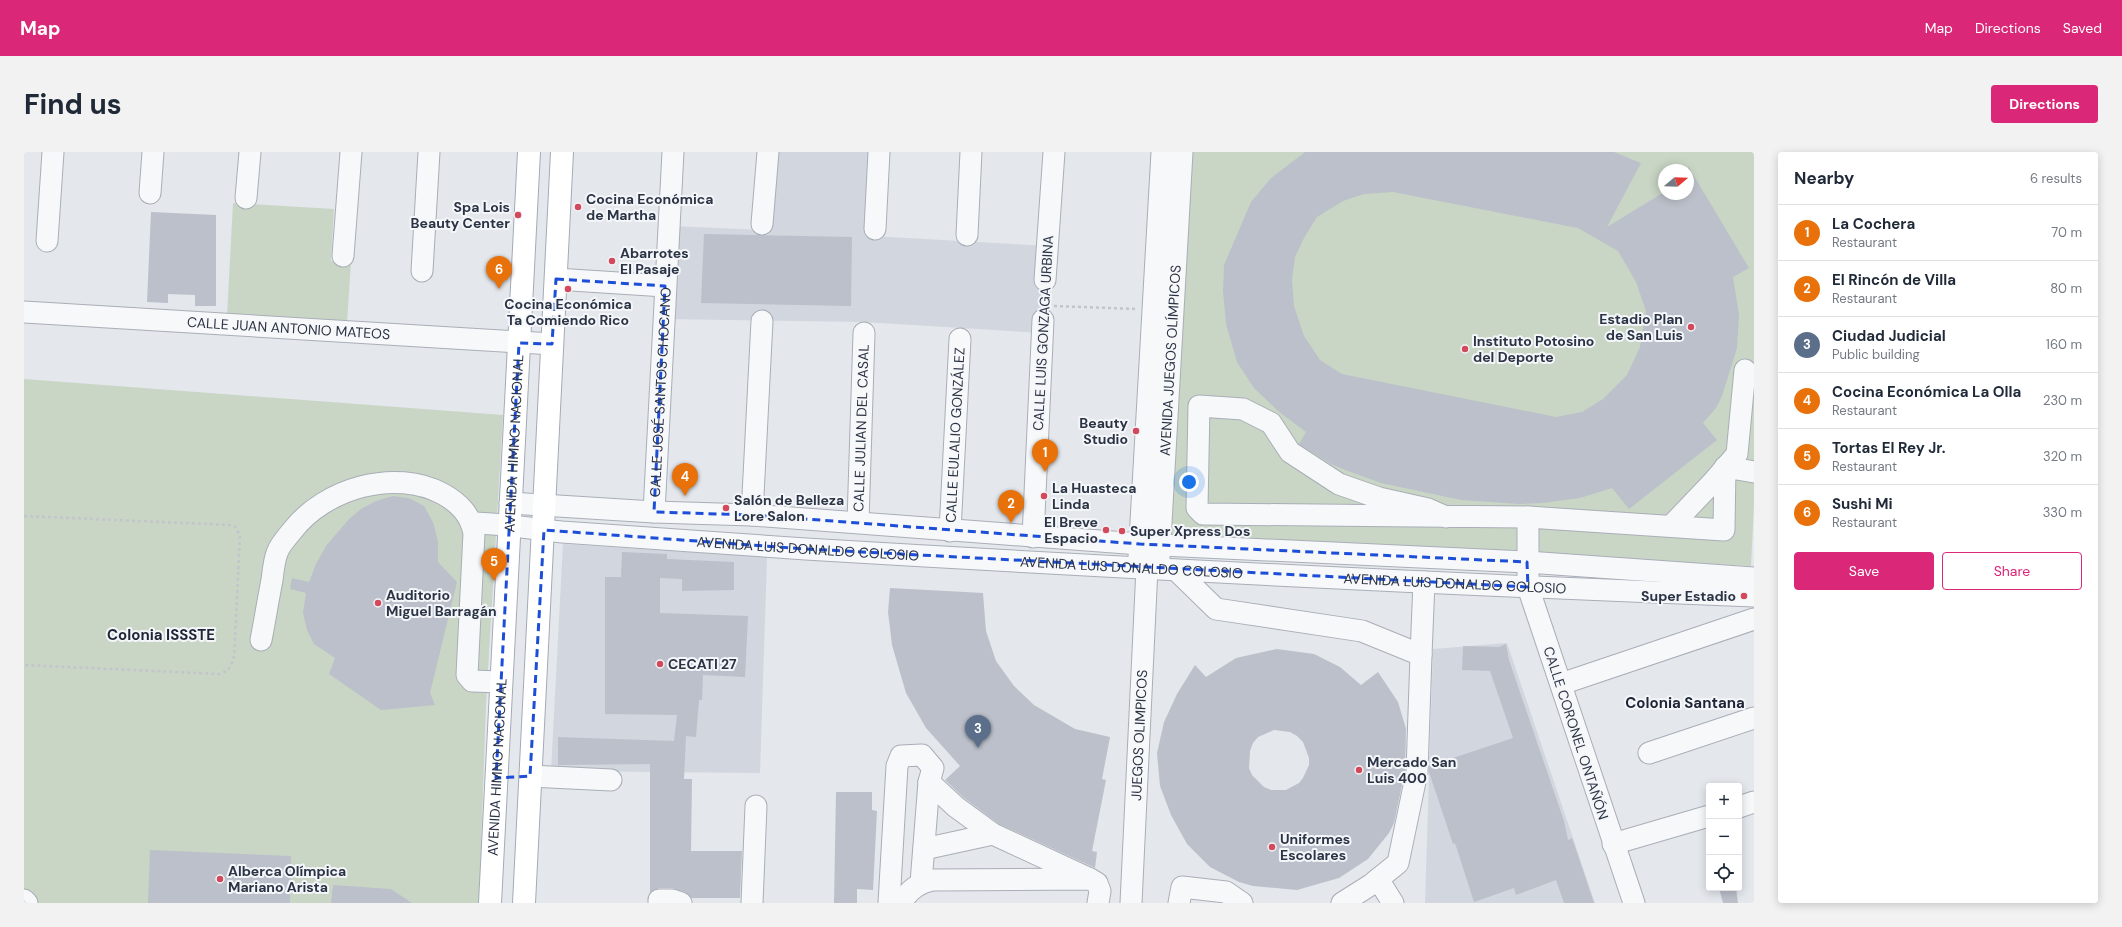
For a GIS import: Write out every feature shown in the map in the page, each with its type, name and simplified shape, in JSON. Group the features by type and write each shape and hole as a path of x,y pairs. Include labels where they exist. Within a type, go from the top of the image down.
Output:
{"main road":[{"name":"AVENIDA HIMNO NACIONAL","path":"490,903 529,152"},
{"path":"524,903 562,152"},
{"path":"496,778 530,776"}],"street":[{"path":"47,241 53,152"},
{"path":"150,193 153,152"},
{"path":"246,198 250,152"},
{"path":"343,256 351,152"},
{"path":"422,271 429,152"},
{"name":"CALLE JOSÉ SANTOS CHOCANO","path":"654,512 666,254 673,152"},
{"path":"762,224 768,152"},
{"path":"874,229 879,152"},
{"path":"967,234 971,152"},
{"name":"CALLE LUIS GONZAGA URBINA","path":"1045,280 1054,152"},
{"name":"AVENIDA JUEGOS OLÍMPICOS","path":"1155,568 1150,544 1153,309 1162,152"},
{"name":"AVENIDA JUEGOS OLÍMPICOS","path":"1150,544 1182,152"},
{"path":"556,279 665,292"},
{"name":"CALLE JUAN ANTONIO MATEOS","path":"24,312 552,344"},
{"name":"CALLE LUIS GONZAGA URBINA","path":"1034,537 1043,313"},
{"path":"752,515 762,321"},
{"name":"CALLE JULIAN DEL CASAL","path":"858,522 864,333"},
{"name":"CALLE EULALIO GONZÁLEZ","path":"950,531 960,339"},
{"path":"1672,526 1737,454 1745,370"},
{"path":"1446,517 1428,509 1380,498 1339,484 1290,452 1271,423 1243,409 1199,406 1197,508 1203,514 1446,517 1528,517 1724,530 1725,467"},
{"path":"1725,467 1754,472"},
{"path":"261,640 277,553 298,525 313,510 338,495 368,484 394,482 413,483 435,490 456,502 468,515 472,523 474,533 467,675 472,681 501,682"},
{"name":"AVENIDA LUIS DONALDO COLOSIO","path":"510,503 654,512 752,515 858,522 1034,537 1527,562 1754,578"},
{"name":"CALLE CORONEL ONTAÑÓN","path":"1528,517 1528,588 1634,903"},
{"path":"806,549 807,519"},
{"name":"AVENIDA LUIS DONALDO COLOSIO","path":"472,523 509,525 544,530 806,549 1528,588 1754,596"},
{"path":"1352,579 1354,554"},
{"path":"1155,568 1216,609 1362,631 1421,655"},
{"name":"JUEGOS OLIMPICOS","path":"1131,903 1155,568"},
{"path":"1342,903 1378,879 1398,863 1417,772 1424,582"},
{"path":"1561,684 1754,619"},
{"path":"1648,753 1754,718"},
{"path":"889,903 897,766 901,756 922,755 932,768 929,782 921,883"},
{"path":"530,776 611,780"},
{"path":"929,782 956,807 992,834 1097,883 1100,891 1098,903"},
{"path":"1742,806 1754,802"},
{"path":"752,903 756,806"},
{"path":"1613,844 1706,817"},
{"path":"924,849 992,834"},
{"path":"900,903 906,894 921,883 934,880 1090,879"},
{"path":"1378,879 1393,903"},
{"path":"1179,903 1182,887 1226,892 1242,903"},
{"path":"24,900 27,903"},
{"path":"659,903 659,900 672,900 680,903"}],"path":[{"path":"1043,313 1153,309"},
{"path":"24,516 230,525 235,527 240,536 234,657 231,667 226,672 219,674 24,665"}],"highlighted area":[{"path":"556,279 665,286 654,512 752,515 1140,544 1527,562 1528,587 806,549 544,530 530,776 496,778 519,343 552,344"}],"shaded area":[{"path":"773,152 873,152 870,236 1047,246 1042,333 864,322 663,319 669,226 767,230"},
{"name":"CECATI 27","path":"563,544 767,557 760,773 551,771"},
{"path":"1507,643 1595,903 1425,903 1433,649"}],"green space":[{"name":"Instituto Potosino del Deporte","path":"1189,152 1754,152 1754,504 1751,566 1163,536"},
{"path":"233,203 334,209 331,261 351,262 347,324 227,316"},
{"path":"24,379 503,415 486,705 479,903 24,903"}],"building":[{"name":"Estadio Plan de San Luis","path":"1305,152 1614,152 1641,163 1607,227 1658,196 1658,200 1694,200 1694,176 1749,268 1733,277 1739,315 1737,348 1722,396 1716,408 1703,423 1717,440 1629,509 1612,488 1580,498 1542,503 1519,504 1461,500 1381,483 1331,464 1299,444 1306,432 1278,411 1254,388 1237,362 1226,324 1223,291 1224,265 1251,202 1271,178","holes":["1393,192 1578,228 1618,251 1636,282 1646,311 1640,347 1627,375 1603,399 1582,412 1556,417 1342,374 1320,360 1304,336 1294,306 1292,280 1295,257 1304,238 1317,217 1343,201 1364,194"]},
{"path":"151,212 216,215 216,306 195,306 195,295 168,294 168,303 147,302"},
{"path":"704,234 852,237 851,306 701,303"},
{"name":"Auditorio Miguel Barragán","path":"393,496 409,498 424,506 433,522 438,542 438,562 457,582 430,693 435,705 381,710 329,674 335,658 314,644 307,630 303,613 306,593 290,589 292,578 309,582 316,564 326,546 349,519 361,509 376,501"},
{"path":"622,552 667,554 667,559 734,562 734,590 682,591 682,579 660,578 660,613 748,616 745,677 703,675 702,700 699,700 696,737 686,736 684,779 692,779 691,851 742,851 740,898 692,898 685,892 672,888 659,888 650,893 650,764 558,765 558,737 674,741 677,715 605,714 605,577 621,577"},
{"path":"890,588 983,593 986,631 996,661 1014,686 1034,705 1075,729 1110,737 1102,779 1106,780 1092,851 1097,852 1095,868 999,824 964,798 945,780 960,766 926,728 906,693 892,645 888,612"},
{"path":"1506,644 1509,660 1564,821 1568,840 1572,838 1594,903 1564,903 1556,880 1516,895 1514,888 1474,902 1455,843 1453,844 1429,772 1429,766 1513,738 1490,671 1462,670 1463,646 1499,647"},
{"name":"Mercado San Luis 400","path":"1277,649 1314,654 1340,667 1361,685 1378,672 1398,702 1406,729 1405,771 1394,823 1389,833 1368,859 1339,878 1297,890 1253,886 1239,882 1210,867 1187,844 1171,815 1160,786 1157,753 1164,722 1177,694 1195,665 1206,677 1236,658","holes":["1274,730 1290,732 1303,742 1309,758 1309,765 1299,783 1286,790 1271,790 1264,787 1252,775 1249,768 1250,751 1253,743 1258,737"]},
{"path":"836,792 872,792 872,810 877,811 873,890 857,889 857,903 834,903"},
{"name":"Alberca Olímpica Mariano Arista","path":"150,850 291,856 290,903 148,903"},
{"path":"333,885 391,889 412,903 331,903"},
{"path":"1720,891 1736,891 1738,903 1723,903"}],"place":[{"name":"Cocina Económica de Martha","path":"578,207"},
{"name":"Spa Lois Beauty Center","path":"518,215"},
{"name":"Abarrotes El Pasaje","path":"612,261"},
{"name":"Sushi Mi","path":"499,289"},
{"name":"Cocina Económica Ta Comiendo Rico","path":"568,289"},
{"name":"Estadio Plan de San Luis","path":"1691,327"},
{"name":"Instituto Potosino del Deporte","path":"1465,349"},
{"name":"Beauty Studio","path":"1136,431"},
{"name":"La Cochera","path":"1045,472"},
{"name":"Cocina Económica La Olla","path":"685,496"},
{"name":"La Huasteca Linda","path":"1044,496"},
{"name":"Salón de Belleza Lore Salon","path":"726,508"},
{"name":"El Rincón de Villa","path":"1011,523"},
{"name":"El Breve Espacio","path":"1106,530"},
{"name":"Super Xpress Dos","path":"1122,531"},
{"name":"Tortas El Rey Jr.","path":"494,581"},
{"name":"Super Estadio","path":"1744,596"},
{"name":"Auditorio Miguel Barragán","path":"378,603"},
{"name":"CECATI 27","path":"660,664"},
{"name":"Ciudad Judicial","path":"978,748"},
{"name":"Mercado San Luis 400","path":"1359,770"},
{"name":"Uniformes Escolares","path":"1272,847"},
{"name":"Alberca Olímpica Mariano Arista","path":"220,879"}],"district":[{"name":"Colonia ISSSTE","path":"161,635"},
{"name":"Colonia Santana","path":"1685,703"}]}
